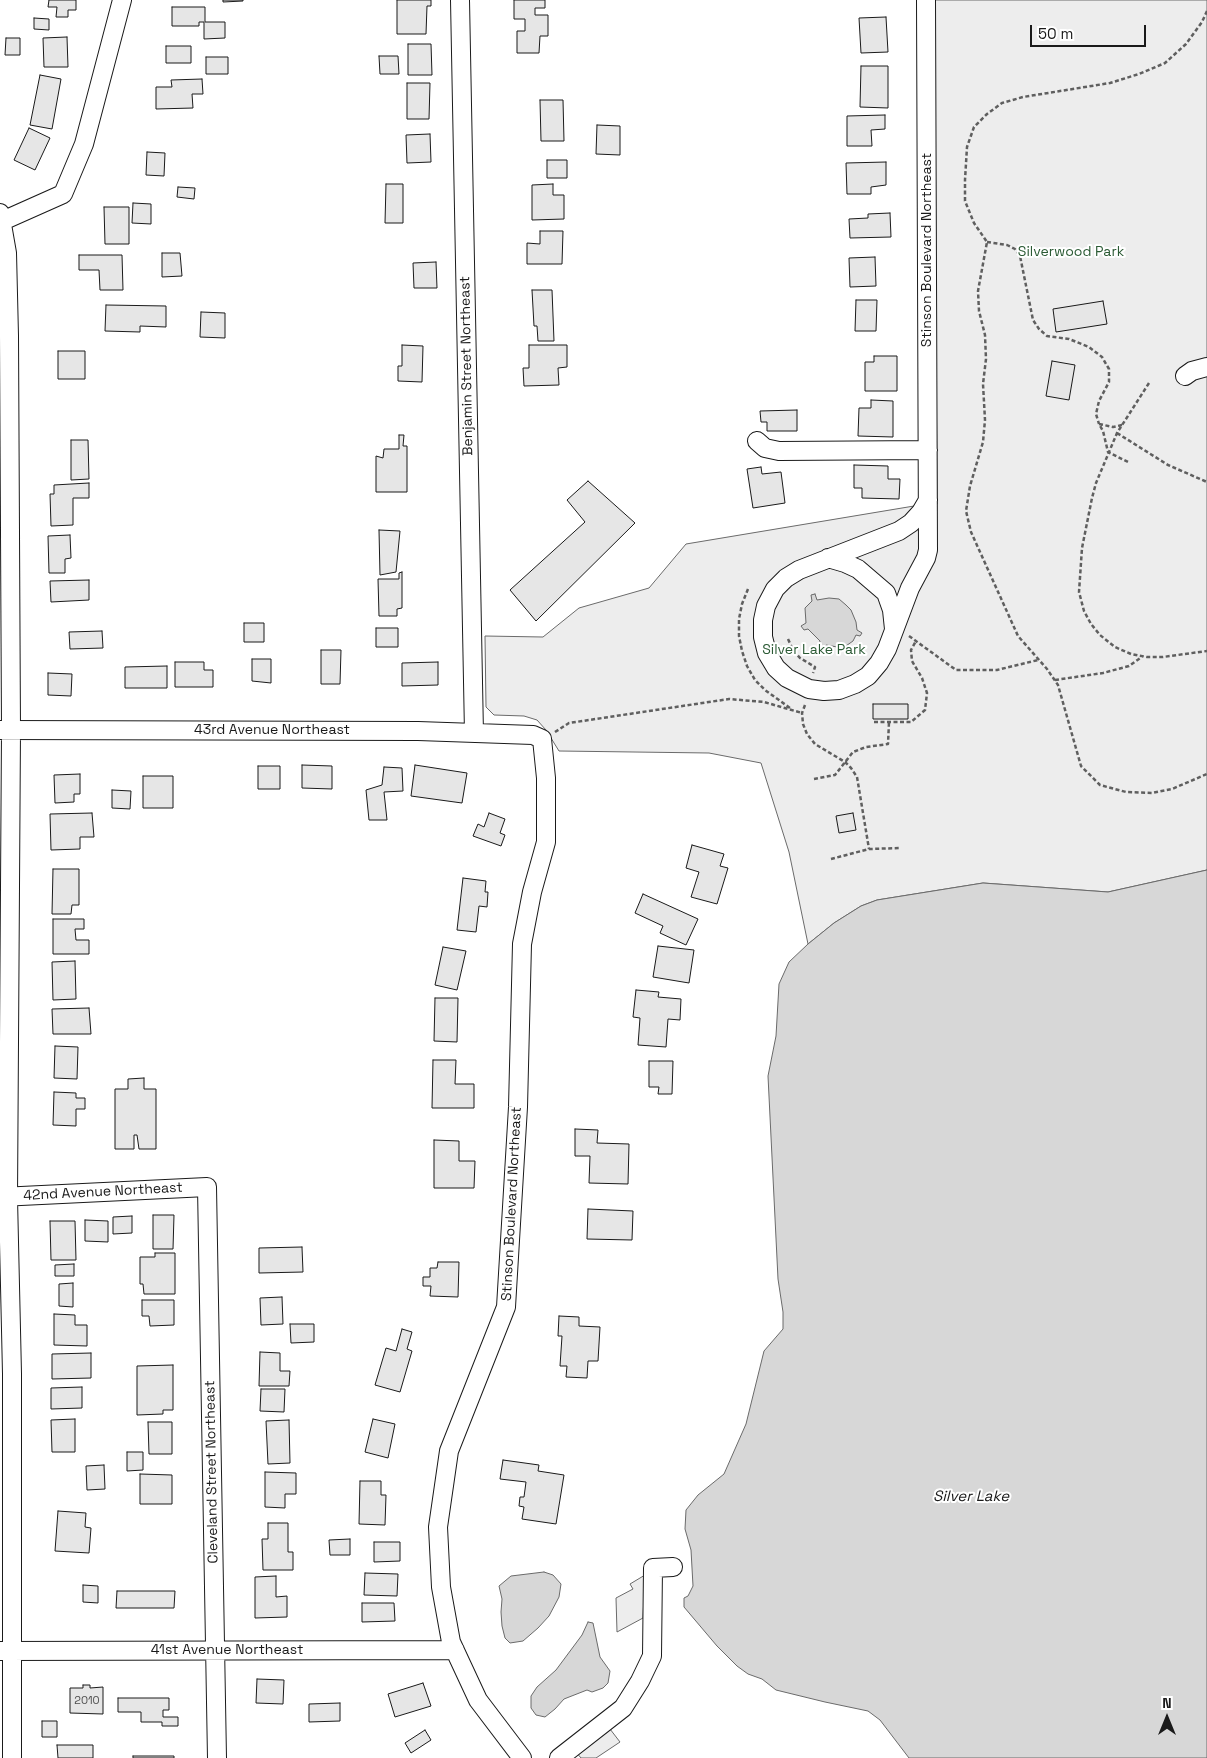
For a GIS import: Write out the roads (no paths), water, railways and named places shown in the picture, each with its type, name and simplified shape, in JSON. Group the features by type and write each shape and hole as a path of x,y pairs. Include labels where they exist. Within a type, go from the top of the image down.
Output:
{"street":[{"path":"12,1758 6,1651 12,1374 4,1198 10,794 5,730 9,336 6,253 0,219 63,194 84,144 122,0"},
{"name":"Benjamin Street Northeast","path":"460,0 474,733"},
{"name":"Stinson Boulevard Northeast","path":"926,0 928,450 928,500 928,550 879,663 868,676 855,684 839,690 824,691 809,689 787,678 776,668 767,653 763,637 763,620 766,606 775,590 786,578 799,570 899,530 911,523 921,512 928,500"},
{"path":"1185,376 1192,371 1207,367"},
{"path":"757,441 764,448 779,451 928,450"},
{"path":"828,558 858,569 886,593 892,610 894,629"},
{"name":"43rd Avenue Northeast","path":"5,730 418,731 533,735 542,739"},
{"name":"Stinson Boulevard Northeast","path":"522,1758 478,1700 451,1642 441,1587 438,1527 449,1451 506,1307 518,1107 522,944 531,895 546,842 546,778 542,739"},
{"path":"0,812 10,794"},
{"name":"42nd Avenue Northeast","path":"4,1198 207,1186"},
{"name":"Cleveland Street Northeast","path":"207,1186 217,1758"},
{"path":"559,1758 623,1708 640,1681 652,1656 654,1568 673,1567"},
{"name":"41st Avenue Northeast","path":"6,1651 455,1650"}],"water":[{"path":"815,594 817,600 839,599 846,605 851,610 857,630 862,633 860,636 856,635 853,641 843,648 826,645 824,649 819,649 820,641 808,629 804,630 801,626 806,623 805,608 812,601 811,595"},
{"name":"Silver Lake","path":"1207,870 1207,1758 909,1758 880,1720 868,1711 776,1690 762,1679 748,1674 717,1646 684,1607 684,1598 688,1596 693,1586 691,1550 685,1529 686,1510 698,1495 724,1474 746,1424 764,1351 783,1329 783,1312 778,1279 768,1076 776,1036 779,984 789,962 808,944 834,923 861,906 877,900 983,883 1108,892"},
{"path":"544,1572 553,1575 561,1584 559,1597 549,1616 538,1628 523,1641 510,1643 505,1638 502,1626 502,1599 499,1586 511,1576"},
{"path":"588,1622 593,1623 600,1657 610,1671 608,1683 603,1688 592,1692 587,1690 564,1699 545,1717 536,1715 531,1708 531,1696 537,1687 556,1670 582,1635"}],"park label":[{"name":"Silverwood Park","path":"1071,252"},
{"name":"Silver Lake Park","path":"814,650"}]}
